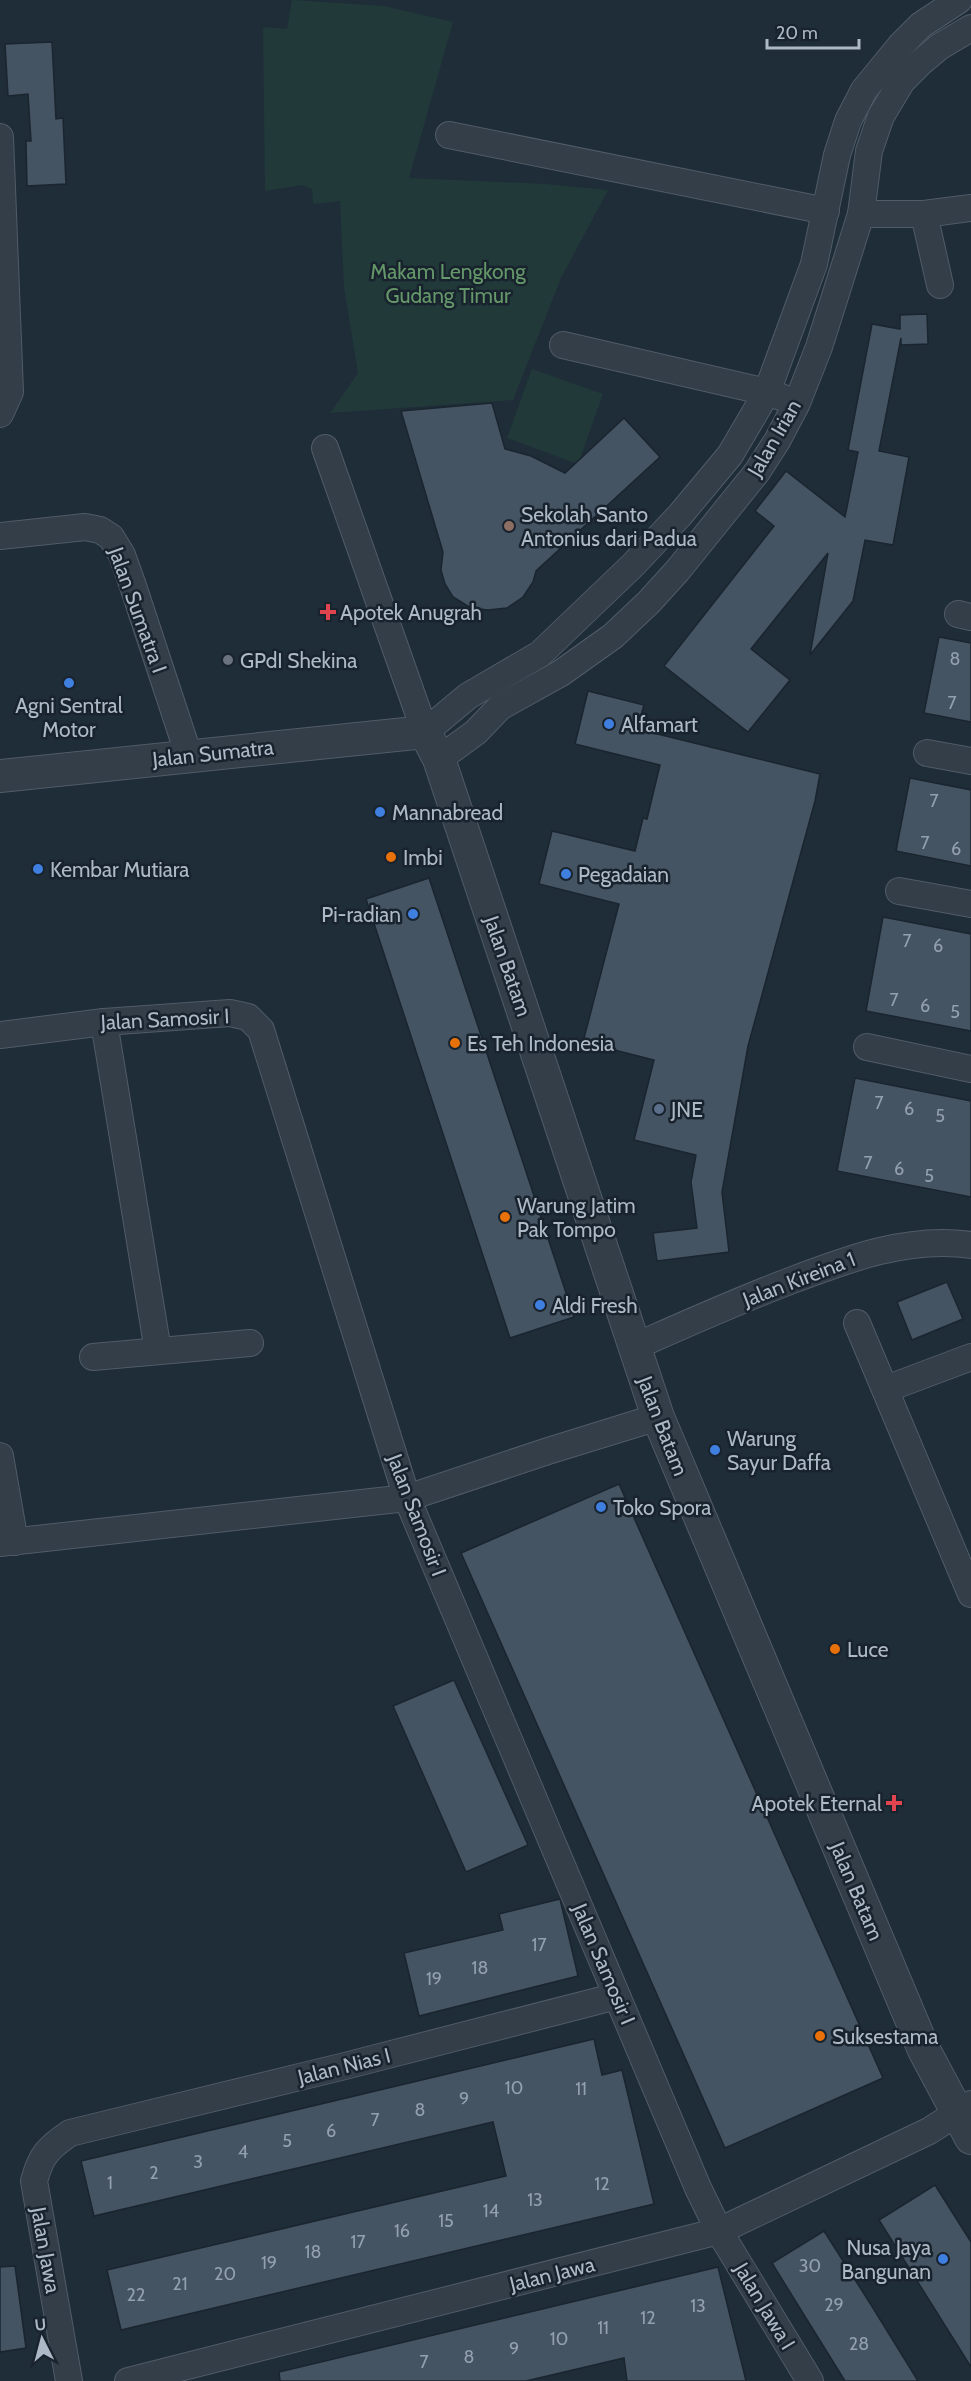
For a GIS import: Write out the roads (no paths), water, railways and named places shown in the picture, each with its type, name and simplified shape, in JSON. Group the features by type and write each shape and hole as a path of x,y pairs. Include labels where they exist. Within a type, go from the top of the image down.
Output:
{"street":[{"name":"Jalan Irian","path":"432,746 468,696 540,654 633,565 680,515 730,455 767,392 814,264 837,155 848,121 864,90 881,67 921,26 959,0"},
{"name":"Jalan Irian","path":"432,746 476,732 500,707 561,673 613,636 670,578 757,472 777,441 796,403 819,347 861,214 869,151 875,130 888,101 902,81 920,63 939,47 971,28"},
{"path":"864,90 888,101"},
{"path":"449,135 826,211"},
{"path":"0,137 10,392 0,414"},
{"path":"861,214 924,214 971,208"},
{"path":"924,214 940,285"},
{"name":"Jalan Irian","path":"563,345 767,392"},
{"path":"767,392 796,403"},
{"path":"325,448 432,746"},
{"path":"730,455 757,472"},
{"name":"Jalan Sumatra I","path":"0,536 85,526 100,530 111,537 122,555 189,756"},
{"name":"Jalan Sumatra","path":"0,776 189,756 432,746"},
{"name":"Jalan Batam","path":"432,746 601,1241 658,1418 924,2050 966,2118"},
{"path":"927,753 971,761"},
{"path":"899,891 971,904"},
{"name":"Jalan Samosir I","path":"0,1035 104,1022 230,1013 248,1017 261,1030 407,1498 617,1996 719,2231"},
{"path":"104,1022 158,1351"},
{"path":"867,1047 971,1069"},
{"name":"Jalan Kireina 1","path":"634,1347 752,1296 851,1258 893,1248 950,1242 971,1245"},
{"path":"857,1323 971,1594"},
{"path":"93,1357 250,1343"},
{"path":"886,1389 971,1357"},
{"path":"0,1456 8,1543 407,1498 548,1451 658,1418"},
{"name":"Jalan Nias I","path":"70,2133 357,2063 617,1996"},
{"name":"Jalan Jawa","path":"128,2381 719,2231 929,2131 966,2118"},
{"name":"Jalan Jawa","path":"69,2381 34,2181 40,2160 50,2147 70,2133"},
{"name":"Jalan Jawa I","path":"719,2231 810,2381"}],"place":[{"name":"Sekolah Santo Antonius dari Padua","path":"509,526"},
{"name":"Apotek Anugrah","path":"328,612"},
{"name":"GPdI Shekina","path":"228,660"},
{"name":"Agni Sentral Motor","path":"69,683"},
{"name":"Alfamart","path":"609,724"},
{"name":"Mannabread","path":"380,812"},
{"name":"Imbi","path":"391,857"},
{"name":"Kembar Mutiara","path":"38,869"},
{"name":"Pegadaian","path":"566,874"},
{"name":"Pi-radian","path":"413,914"},
{"name":"Es Teh Indonesia","path":"455,1043"},
{"name":"JNE","path":"659,1109"},
{"name":"Warung Jatim Pak Tompo","path":"505,1217"},
{"name":"Aldi Fresh","path":"540,1305"},
{"name":"Warung Sayur Daffa","path":"715,1450"},
{"name":"Toko Spora","path":"601,1507"},
{"name":"Luce","path":"835,1649"},
{"name":"Apotek Eternal","path":"894,1803"},
{"name":"Suksestama","path":"820,2036"},
{"name":"Nusa Jaya Bangunan","path":"943,2259"}],"park label":[{"name":"Makam Lengkong Gudang Timur","path":"448,283"}]}
